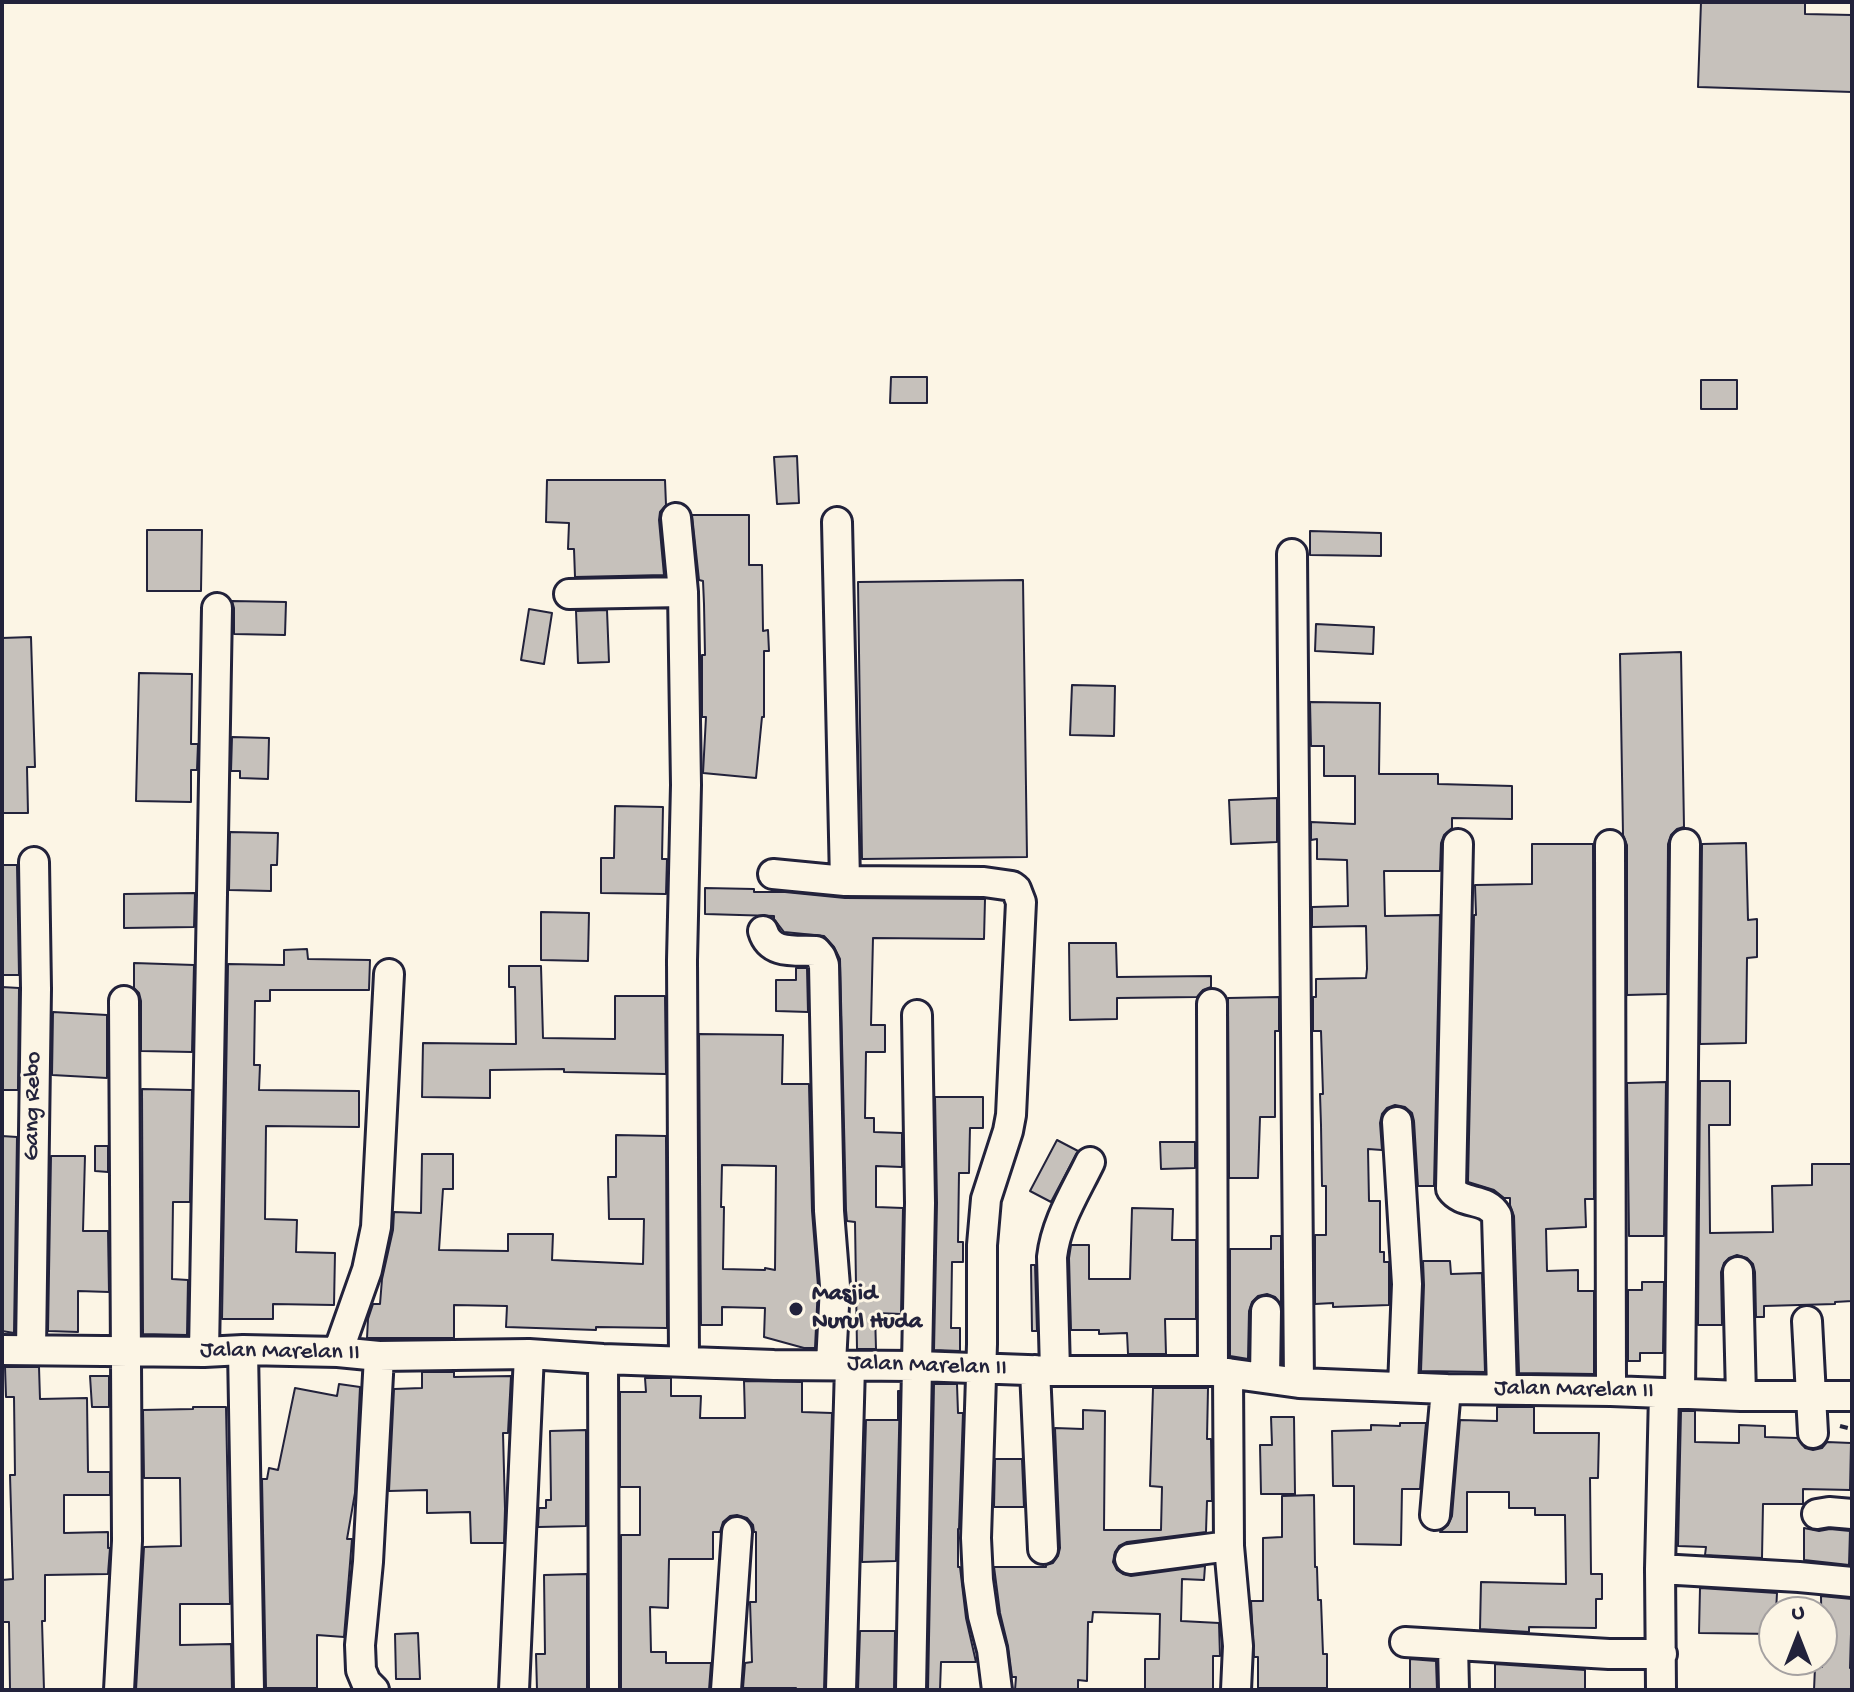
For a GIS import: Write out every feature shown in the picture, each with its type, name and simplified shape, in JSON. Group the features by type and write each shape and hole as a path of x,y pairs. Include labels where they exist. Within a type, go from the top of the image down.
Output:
{"street":[{"path":"676,518 683,592 686,785 682,960 684,1361"},
{"path":"837,522 845,881"},
{"path":"1292,554 1299,1383"},
{"path":"569,594 683,592"},
{"path":"204,1352 217,608"},
{"path":"1458,844 1451,1189 1457,1196 1486,1204 1497,1216 1502,1389"},
{"path":"1661,1690 1660,1569 1672,1393 1685,844"},
{"path":"1610,845 1611,1391"},
{"name":"Gang Rebo","path":"31,1350 36,989 34,862"},
{"path":"773,874 845,881 984,882 1012,886 1019,893 1011,1115 986,1199 982,1245 976,1538 978,1580 997,1690"},
{"path":"763,931 771,946 816,951 824,965 826,981 829,1211 840,1365 841,1690"},
{"path":"338,1352 367,1270 376,1227 389,974"},
{"path":"119,1690 127,1541 124,1001"},
{"path":"1212,1004 1220,1372 1229,1546 1238,1646 1236,1690"},
{"path":"911,1690 920,1203 917,1015"},
{"path":"1397,1122 1407,1284 1403,1387"},
{"path":"1043,1549 1045,1371 1054,1239 1090,1162"},
{"path":"1738,1272 1741,1396"},
{"path":"1265,1378 1266,1311"},
{"path":"1807,1321 1813,1433"},
{"name":"Jalan Marelan II","path":"2,1350 243,1350 379,1356 529,1354 774,1365 1220,1372 1299,1383 1446,1389 1852,1396"},
{"path":"243,1350 249,1690"},
{"path":"514,1690 529,1354"},
{"path":"374,1690 361,1670 360,1645 368,1562 379,1356"},
{"path":"603,1359 604,1690"},
{"path":"1435,1515 1446,1389"},
{"path":"1817,1514 1852,1514"},
{"path":"726,1690 737,1532"},
{"path":"1130,1559 1229,1546"},
{"path":"1660,1569 1852,1582"},
{"path":"1405,1642 1609,1654 1662,1654"},
{"path":"1453,1645 1454,1690"}],"building":[{"path":"1701,2 1805,2 1805,14 1852,15 1852,92 1698,87"},
{"path":"891,377 927,377 927,403 890,403"},
{"path":"1701,380 1737,380 1737,409 1701,409"},
{"path":"797,456 799,503 777,504 774,457"},
{"path":"547,480 665,480 666,505 660,512 659,520 664,575 575,577 574,549 568,549 569,523 546,522"},
{"path":"692,515 749,515 749,565 762,565 763,631 768,630 769,651 764,651 764,717 756,778 703,773 706,717 702,717 704,604"},
{"path":"147,530 202,530 201,591 147,591"},
{"path":"1310,531 1381,533 1381,556 1310,555"},
{"path":"1023,580 1027,857 862,859 858,582"},
{"path":"232,601 286,602 285,635 234,634"},
{"path":"529,609 552,613 544,664 521,660"},
{"path":"607,610 609,662 578,663 576,611"},
{"path":"1316,624 1374,627 1373,654 1315,651"},
{"path":"31,637 35,767 27,767 28,813 2,813 2,638"},
{"path":"1681,652 1684,827 1671,835 1668,844 1667,994 1627,995 1627,845 1623,835 1620,654"},
{"path":"139,673 192,674 191,744 198,744 197,770 191,770 191,802 136,801"},
{"path":"1072,685 1115,686 1114,736 1070,735"},
{"path":"1310,702 1380,703 1379,774 1438,774 1438,784 1512,786 1512,819 1452,818 1452,828 1441,843 1440,871 1384,871 1385,916 1440,915 1434,1186 1418,1186 1414,1121 1412,1113 1405,1107 1395,1105 1387,1108 1380,1123 1382,1150 1368,1149 1369,1201 1380,1201 1380,1252 1384,1252 1384,1262 1389,1262 1389,1305 1333,1307 1333,1303 1315,1304 1315,1235 1326,1235 1326,1186 1322,1186 1321,1031 1313,1031 1313,997 1316,997 1316,979 1366,978 1367,969 1366,926 1312,927 1312,907 1348,906 1347,860 1317,859 1317,839 1311,840 1311,822 1355,824 1355,776 1324,776 1324,746 1311,746"},
{"path":"232,737 269,738 268,779 240,778 240,771 231,771"},
{"path":"1277,798 1277,842 1231,844 1229,800"},
{"path":"615,806 663,807 662,859 667,859 666,894 601,893 601,858 614,858"},
{"path":"230,832 278,833 277,865 271,865 271,891 229,890"},
{"path":"1746,843 1748,920 1757,919 1757,957 1747,958 1746,1043 1700,1044 1702,844"},
{"path":"1532,844 1593,844 1594,1199 1585,1199 1586,1227 1546,1229 1547,1271 1578,1270 1578,1291 1594,1291 1594,1374 1519,1373 1514,1216 1510,1198 1468,1182 1475,885 1532,884"},
{"path":"2,865 17,865 19,975 2,975"},
{"path":"705,888 754,889 754,892 845,898 985,899 984,939 873,938 871,1025 885,1025 885,1052 866,1052 865,1118 874,1118 874,1132 902,1133 902,1167 876,1166 876,1207 903,1208 901,1314 875,1313 876,1349 857,1349 855,1222 847,1221 846,1210 840,959 824,936 784,932 774,916 705,914"},
{"path":"195,893 194,927 124,928 124,894"},
{"path":"541,912 589,913 588,961 541,960"},
{"path":"1069,943 1116,943 1117,977 1211,976 1211,987 1197,997 1117,998 1117,1019 1070,1020"},
{"path":"307,949 308,959 370,960 369,990 270,990 270,1001 255,1001 254,1065 260,1065 259,1090 359,1091 359,1127 266,1126 265,1219 297,1220 296,1252 335,1253 334,1305 273,1304 273,1319 222,1319 228,964 284,965 284,950"},
{"path":"134,963 194,965 192,1052 141,1051 141,1001 134,988"},
{"path":"509,966 541,966 543,1038 615,1039 615,996 665,996 666,1074 564,1072 564,1069 490,1070 490,1098 422,1097 423,1043 516,1044 515,987 509,987"},
{"path":"796,968 807,968 808,1012 776,1011 776,980 796,980"},
{"path":"2,987 19,988 18,1090 2,1090"},
{"path":"1279,997 1279,1031 1275,1031 1275,1117 1260,1117 1258,1178 1229,1178 1228,998"},
{"path":"53,1012 107,1015 107,1078 52,1075"},
{"path":"699,1034 783,1035 782,1084 809,1084 812,1211 818,1286 815,1348 764,1337 765,1308 722,1307 722,1325 701,1325","holes":["722,1165 776,1166 775,1270 723,1269"]},
{"path":"1700,1081 1730,1081 1730,1125 1709,1125 1710,1233 1773,1232 1772,1186 1812,1185 1812,1164 1852,1164 1852,1301 1764,1306 1764,1317 1756,1317 1753,1264 1737,1255 1724,1263 1721,1272 1722,1325 1698,1325"},
{"path":"1666,1082 1664,1236 1629,1236 1627,1083"},
{"path":"142,1089 192,1090 190,1202 173,1202 172,1279 188,1280 187,1335 143,1334"},
{"path":"935,1097 983,1097 983,1128 970,1128 969,1173 959,1173 958,1242 963,1242 963,1262 952,1262 951,1328 960,1328 960,1351 934,1350 937,1203"},
{"path":"616,1135 666,1136 667,1328 596,1327 596,1330 506,1327 507,1306 454,1305 454,1338 367,1338 373,1304 380,1304 394,1212 421,1213 422,1154 453,1154 453,1189 443,1189 439,1250 508,1251 508,1234 553,1234 552,1260 643,1264 644,1219 609,1219 608,1177 616,1177"},
{"path":"2,1136 17,1137 14,1333 2,1331"},
{"path":"1057,1140 1078,1151 1051,1202 1030,1191"},
{"path":"1160,1142 1195,1142 1195,1168 1161,1169"},
{"path":"95,1146 108,1146 108,1172 95,1171"},
{"path":"51,1156 85,1156 83,1231 108,1231 109,1292 78,1291 78,1332 48,1331"},
{"path":"1132,1208 1173,1209 1172,1240 1196,1240 1196,1319 1165,1319 1166,1354 1128,1354 1127,1333 1099,1334 1099,1330 1071,1330 1071,1245 1089,1245 1089,1279 1130,1279"},
{"path":"1271,1236 1281,1236 1281,1304 1267,1294 1258,1296 1252,1302 1248,1359 1230,1356 1230,1249 1271,1249"},
{"path":"1423,1261 1450,1261 1451,1274 1482,1273 1485,1372 1421,1371"},
{"path":"1031,1265 1035,1265 1037,1331 1032,1331"},
{"path":"1642,1282 1664,1282 1663,1353 1640,1353 1640,1361 1628,1361 1628,1290 1642,1290"},
{"path":"5,1367 39,1367 40,1399 87,1398 88,1472 110,1472 110,1495 64,1495 64,1533 108,1532 108,1574 45,1575 45,1621 42,1621 44,1690 10,1690 9,1622 2,1622 2,1580 13,1579 10,1475 15,1475 14,1397 6,1397"},
{"path":"422,1372 454,1372 454,1377 511,1376 508,1433 503,1433 504,1543 471,1543 470,1512 427,1513 427,1490 389,1491 394,1389 422,1388"},
{"path":"90,1376 109,1376 109,1407 92,1407"},
{"path":"645,1378 671,1378 671,1396 701,1396 700,1418 745,1418 744,1381 802,1382 802,1412 832,1413 824,1690 743,1688 745,1663 752,1662 750,1602 756,1602 756,1532 747,1518 737,1515 723,1522 720,1532 713,1532 713,1559 669,1559 668,1608 650,1607 651,1652 666,1652 666,1663 711,1663 709,1690 621,1690 621,1535 640,1535 640,1487 620,1487 620,1392 646,1392"},
{"path":"339,1384 360,1387 355,1493 347,1539 352,1539 344,1637 317,1635 317,1688 266,1688 262,1479 267,1479 269,1468 278,1470 295,1388 337,1396"},
{"path":"934,1384 957,1384 958,1413 963,1413 958,1567 976,1662 941,1662 940,1690 928,1690"},
{"path":"1153,1388 1208,1388 1207,1439 1211,1439 1212,1501 1207,1501 1206,1532 1127,1542 1119,1546 1113,1562 1117,1570 1131,1576 1205,1566 1204,1580 1182,1579 1181,1621 1219,1623 1220,1656 1213,1656 1213,1689 1145,1689 1145,1659 1159,1659 1160,1614 1093,1612 1092,1622 1088,1622 1087,1681 1078,1680 1078,1690 1015,1690 1016,1677 1012,1677 994,1567 1046,1567 1058,1556 1055,1428 1083,1429 1083,1410 1105,1411 1104,1530 1161,1530 1162,1487 1150,1486"},
{"path":"900,1391 896,1561 862,1562 866,1420 898,1420"},
{"path":"226,1407 230,1604 180,1604 180,1645 231,1644 232,1690 136,1690 144,1547 181,1546 180,1478 144,1478 143,1410"},
{"path":"1497,1407 1534,1407 1534,1433 1599,1433 1598,1478 1590,1478 1591,1574 1602,1574 1602,1599 1596,1599 1596,1628 1529,1627 1529,1632 1480,1629 1481,1582 1566,1584 1565,1515 1535,1515 1535,1508 1509,1508 1509,1492 1467,1492 1467,1532 1440,1532 1452,1516 1460,1420 1497,1421"},
{"path":"1681,1411 1695,1411 1695,1442 1739,1443 1739,1425 1765,1426 1765,1437 1797,1438 1805,1448 1813,1450 1822,1448 1827,1442 1851,1443 1850,1490 1803,1489 1803,1504 1763,1504 1762,1558 1705,1555 1706,1547 1678,1546"},
{"path":"1271,1417 1294,1417 1295,1494 1261,1494 1260,1445 1272,1445"},
{"path":"1400,1423 1426,1423 1420,1489 1402,1489 1401,1545 1354,1544 1354,1486 1333,1486 1332,1431 1371,1430 1371,1425 1400,1426"},
{"path":"586,1430 586,1526 538,1527 539,1508 546,1508 546,1500 551,1500 550,1431"},
{"path":"995,1459 1022,1459 1024,1507 994,1507"},
{"path":"1314,1495 1315,1567 1318,1600 1321,1600 1323,1654 1327,1654 1327,1688 1258,1688 1258,1657 1254,1657 1251,1601 1263,1601 1263,1538 1282,1537 1282,1496"},
{"path":"1804,1528 1850,1531 1849,1565 1804,1560"},
{"path":"587,1574 587,1690 537,1690 536,1654 545,1654 544,1575"},
{"path":"1700,1588 1777,1593 1777,1596 1758,1596 1758,1634 1699,1633"},
{"path":"1838,1598 1852,1599 1852,1690 1814,1690 1815,1676 1838,1676"},
{"path":"860,1631 895,1631 894,1690 858,1690"},
{"path":"418,1633 420,1679 396,1679 395,1634"},
{"path":"1410,1659 1436,1661 1437,1690 1410,1690"},
{"path":"1495,1664 1585,1670 1585,1690 1495,1690"}],"place":[{"name":"Masjid Nurul Huda","path":"796,1309"}]}
